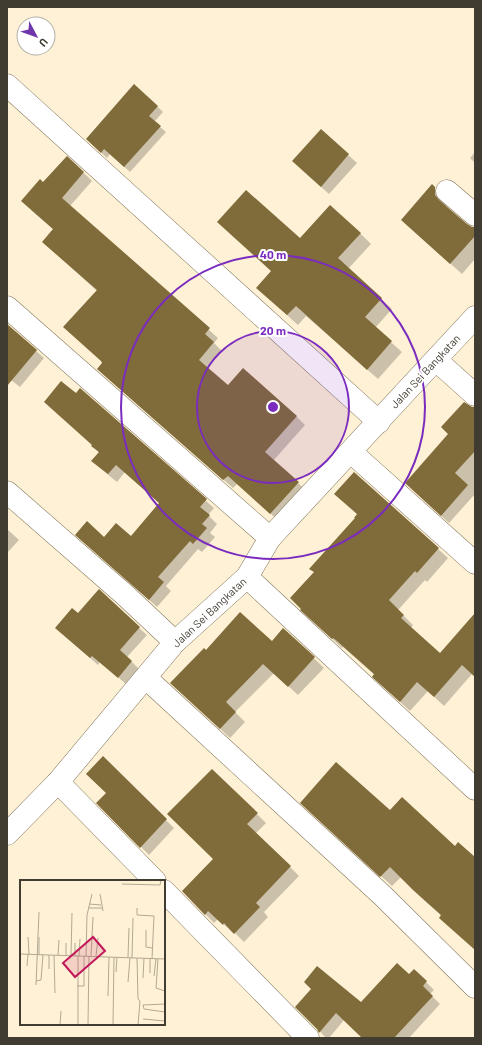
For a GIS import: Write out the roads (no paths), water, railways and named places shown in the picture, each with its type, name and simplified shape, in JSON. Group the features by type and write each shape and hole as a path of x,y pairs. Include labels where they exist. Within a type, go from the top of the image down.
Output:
{"street":[{"path":"7,85 378,422"},
{"path":"447,191 475,215"},
{"path":"7,307 270,538"},
{"name":"Jalan Sei Bangkatan","path":"7,834 58,782 175,642 247,577 270,538 475,318"},
{"path":"436,360 475,395"},
{"path":"351,452 475,563"},
{"path":"7,492 125,595 175,642"},
{"path":"247,577 475,789"},
{"path":"146,678 382,896 475,987"},
{"path":"58,782 154,880"},
{"path":"165,892 308,1038"}]}
